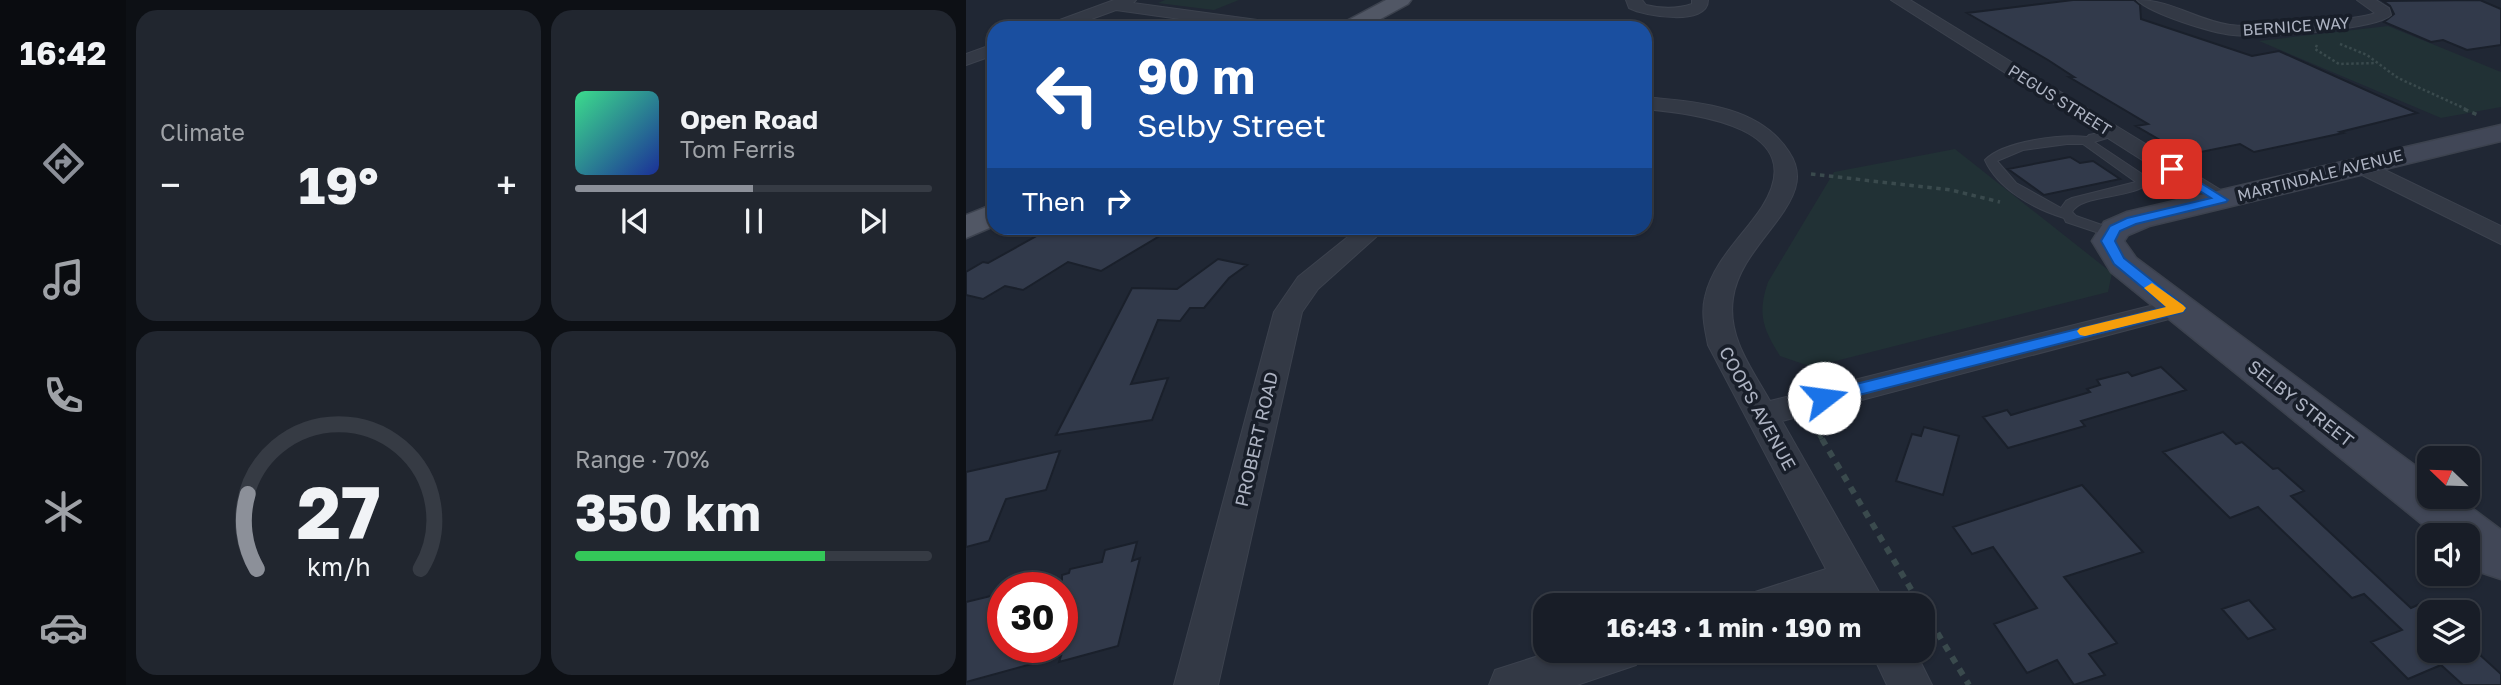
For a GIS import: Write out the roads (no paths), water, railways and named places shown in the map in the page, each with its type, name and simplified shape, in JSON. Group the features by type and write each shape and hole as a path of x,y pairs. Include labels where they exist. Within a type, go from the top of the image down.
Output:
{"main road":[{"path":"1361,21 1401,0"},
{"path":"966,228 987,217"}],"street":[{"path":"1634,0 1634,5 1639,9 1666,12 1693,9 1700,6 1700,0"},
{"name":"PEGUS STREET","path":"1899,0 2221,200"},
{"name":"BERNICE WAY","path":"2145,0 2207,25 2248,31 2365,21 2383,15 2383,10 2365,0"},
{"path":"1071,21 1121,3 1235,21"},
{"path":"966,39 987,41"},
{"path":"966,60 987,52"},
{"name":"COOPS AVENUE","path":"1652,104 1714,113 1742,122 1770,142 1780,153 1787,168 1784,189 1726,274 1715,306 1716,326 1723,345 1860,592"},
{"name":"MARTINDALE AVENUE","path":"2109,237 2132,221 2360,165 2490,124"},
{"path":"2360,165 2501,236"},
{"name":"PROBERT ROAD","path":"1196,685 1288,312 1308,283 1366,235"},
{"name":"SELBY STREET","path":"2109,237 2119,261 2501,558"},
{"path":"1761,415 2178,308"},
{"path":"1511,685 1582,663"},
{"path":"1898,663 1910,685"}],"lane":[{"path":"2088,141 2093,137 2113,133"},
{"path":"2068,215 2067,208 2076,201 2137,187 2143,183 2088,141 2074,138 2005,152 1991,160 1996,171 2036,202 2068,215 2109,237"}]}
